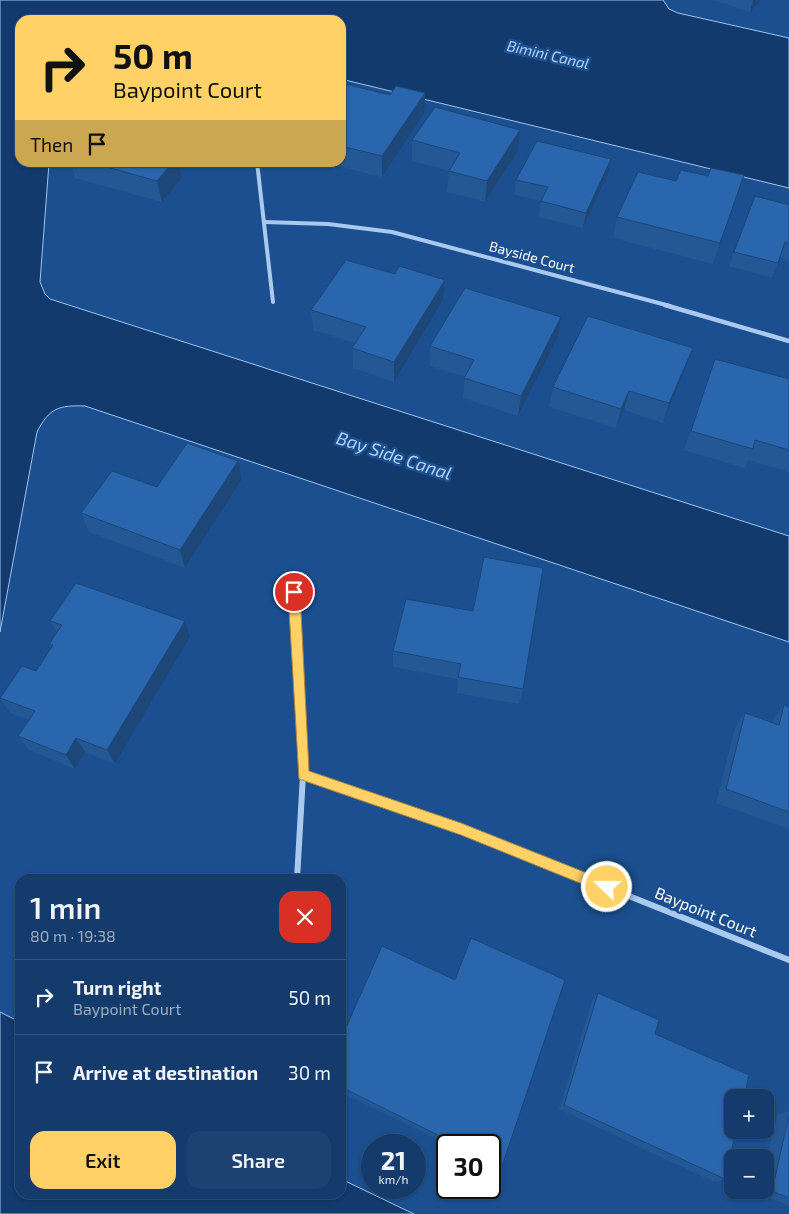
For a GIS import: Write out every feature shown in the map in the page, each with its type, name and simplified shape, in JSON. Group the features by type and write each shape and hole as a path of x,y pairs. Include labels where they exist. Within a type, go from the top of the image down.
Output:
{"street":[{"path":"258,167 273,302"},
{"name":"Bayside Court","path":"264,222 331,222 362,225 599,286 789,341"},
{"path":"294,592 303,775 298,874"},
{"name":"Baypoint Court","path":"303,775 461,829 789,960"}],"water":[{"path":"0,0 663,0 669,9 678,13 789,38 789,188 346,80 346,15 15,15 15,167 49,167 40,282 45,294 50,299 789,536 789,642 85,406 68,406 56,410 46,418 37,432 0,632"},
{"path":"0,1012 15,1020 15,1199 346,1199 346,1181 361,1189 361,1199 383,1199 414,1214 0,1214"}],"building":[{"path":"346,84 390,95 396,86 425,93 382,156 346,147"},
{"path":"435,107 520,130 487,181 449,171 460,153 412,140"},
{"path":"537,141 611,159 586,213 541,201 548,187 516,180"},
{"path":"107,167 169,167 157,181"},
{"path":"711,168 744,175 720,243 617,217 638,172 676,181 681,170 708,176"},
{"path":"755,196 789,205 789,243 785,242 778,263 734,252"},
{"path":"346,260 395,274 399,266 445,280 394,362 352,348 366,327 311,310"},
{"path":"465,288 561,317 521,396 464,378 474,360 430,346"},
{"path":"588,316 693,348 669,403 629,391 621,409 553,387"},
{"path":"715,359 789,379 789,450 755,440 753,449 691,431"},
{"path":"187,443 238,461 180,550 81,513 112,471 157,487"},
{"path":"484,557 543,568 523,689 458,677 461,664 393,651 406,599 473,611"},
{"path":"76,583 185,621 107,750 76,738 66,755 18,736 35,711 0,698 22,666 36,671 53,645 49,644 62,625 50,621"},
{"path":"784,705 789,707 789,812 726,789 745,713 779,725"},
{"path":"471,938 565,980 502,1166 501,1134 436,1134 346,1089 346,1028 382,946 455,980"},
{"path":"598,993 659,1020 655,1034 749,1075 746,1089 724,1089 724,1139 734,1139 732,1149 724,1149 724,1179 564,1105"},
{"path":"789,1115 789,1198 774,1192 774,1182"}],"route":[{"path":"294,592 303,775 461,829 607,887"}],"water label":[{"name":"Bimini Canal","path":"548,55"},
{"name":"Bay Side Canal","path":"394,456"}]}
